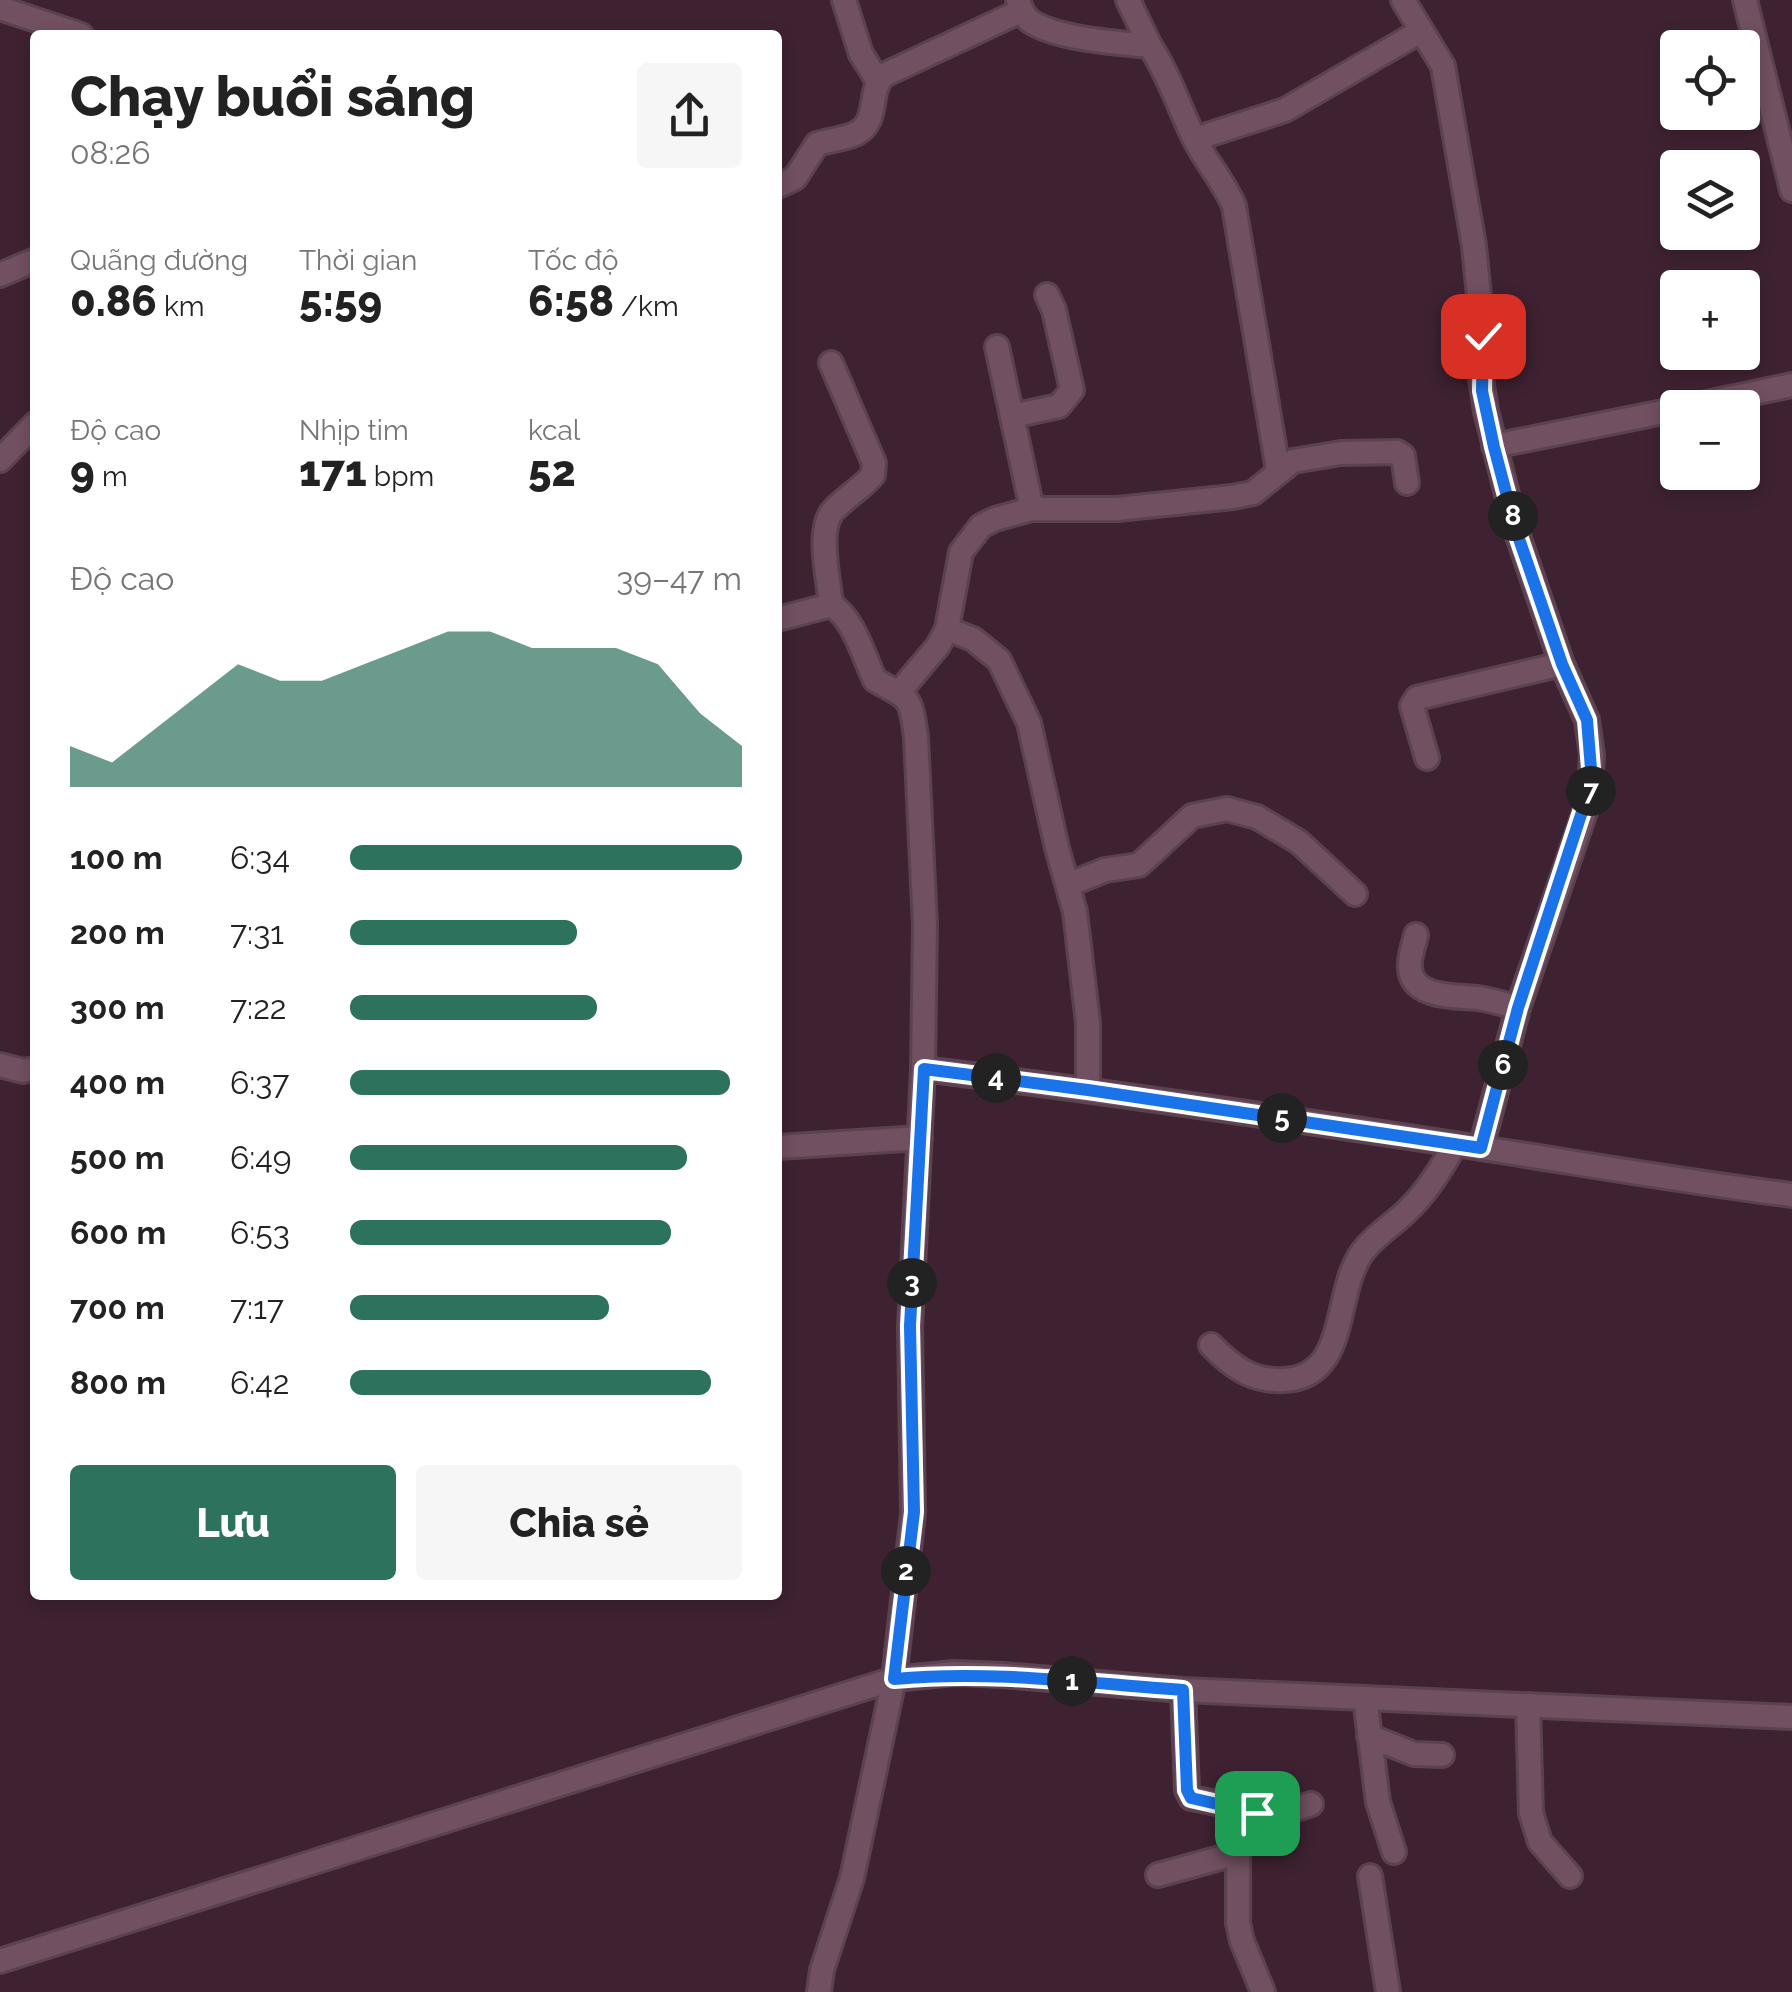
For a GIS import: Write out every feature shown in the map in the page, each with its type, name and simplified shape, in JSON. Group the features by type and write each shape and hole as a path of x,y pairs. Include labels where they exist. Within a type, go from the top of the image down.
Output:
{"street":[{"path":"782,184 795,178 817,144 860,132 873,111 878,81 861,54 844,0"},
{"path":"1128,0 1168,77 1194,140 1226,187 1234,206 1278,470"},
{"path":"1404,0 1442,66 1463,169 1483,336 1482,391 1516,530 1562,664 1587,720 1592,781 1518,1008 1481,1148"},
{"path":"1745,0 1785,123 1792,190"},
{"path":"878,81 1019,5 1030,20 1048,29 1150,46"},
{"path":"0,8 66,30"},
{"path":"1194,140 1285,110 1420,31"},
{"path":"2,266 30,261"},
{"path":"1012,416 1059,406 1072,390 1054,310 1046,295"},
{"path":"997,347 1032,509"},
{"path":"818,1992 852,1878 894,1679 914,1512 910,1326 924,1069 925,925 916,737 912,708 900,691 875,680 846,618 831,606 824,529 836,507 873,475 874,463 831,363"},
{"path":"1760,392 1792,386"},
{"path":"1494,446 1660,412"},
{"path":"0,460 30,429"},
{"path":"900,691 938,646 947,629 957,564 970,538 980,526 996,519 1032,509 1116,509 1233,497 1253,493 1292,461 1310,457 1392,451 1402,456 1407,483"},
{"path":"782,618 831,606"},
{"path":"947,629 986,647 999,660 1036,748 1075,912 1088,1023 1088,1090"},
{"path":"1426,758 1412,706 1417,698 1562,664"},
{"path":"1068,885 1105,870 1139,865 1192,816 1228,809 1257,817 1298,842 1355,894"},
{"path":"1416,935 1410,967 1416,982 1424,988 1438,995 1495,1001 1518,1008"},
{"path":"0,1065 30,1070"},
{"path":"924,1069 1481,1148 1654,1178 1792,1194"},
{"path":"782,1148 920,1138"},
{"path":"1211,1345 1228,1362 1259,1378 1298,1380 1314,1373 1325,1362 1333,1342 1355,1263 1367,1246 1414,1205 1454,1144"},
{"path":"0,1960 894,1679 1003,1675 1183,1690 1792,1716"},
{"path":"1183,1690 1187,1790 1191,1798 1223,1803 1238,1810 1278,1814 1311,1804"},
{"path":"1365,1698 1378,1802 1394,1852"},
{"path":"1528,1705 1531,1813 1540,1842 1570,1876"},
{"path":"1369,1736 1414,1754 1442,1755"},
{"path":"1238,1810 1238,1923 1264,1992"},
{"path":"1158,1875 1238,1849"},
{"path":"1370,1876 1388,1992"}],"route":[{"path":"1257,1813 1191,1798 1187,1790 1183,1690 1003,1675 894,1679 914,1512 910,1326 924,1069 1481,1148 1518,1008 1589,800 1592,781 1587,720 1562,664 1516,530 1494,447 1480,372 1483,336"}]}
